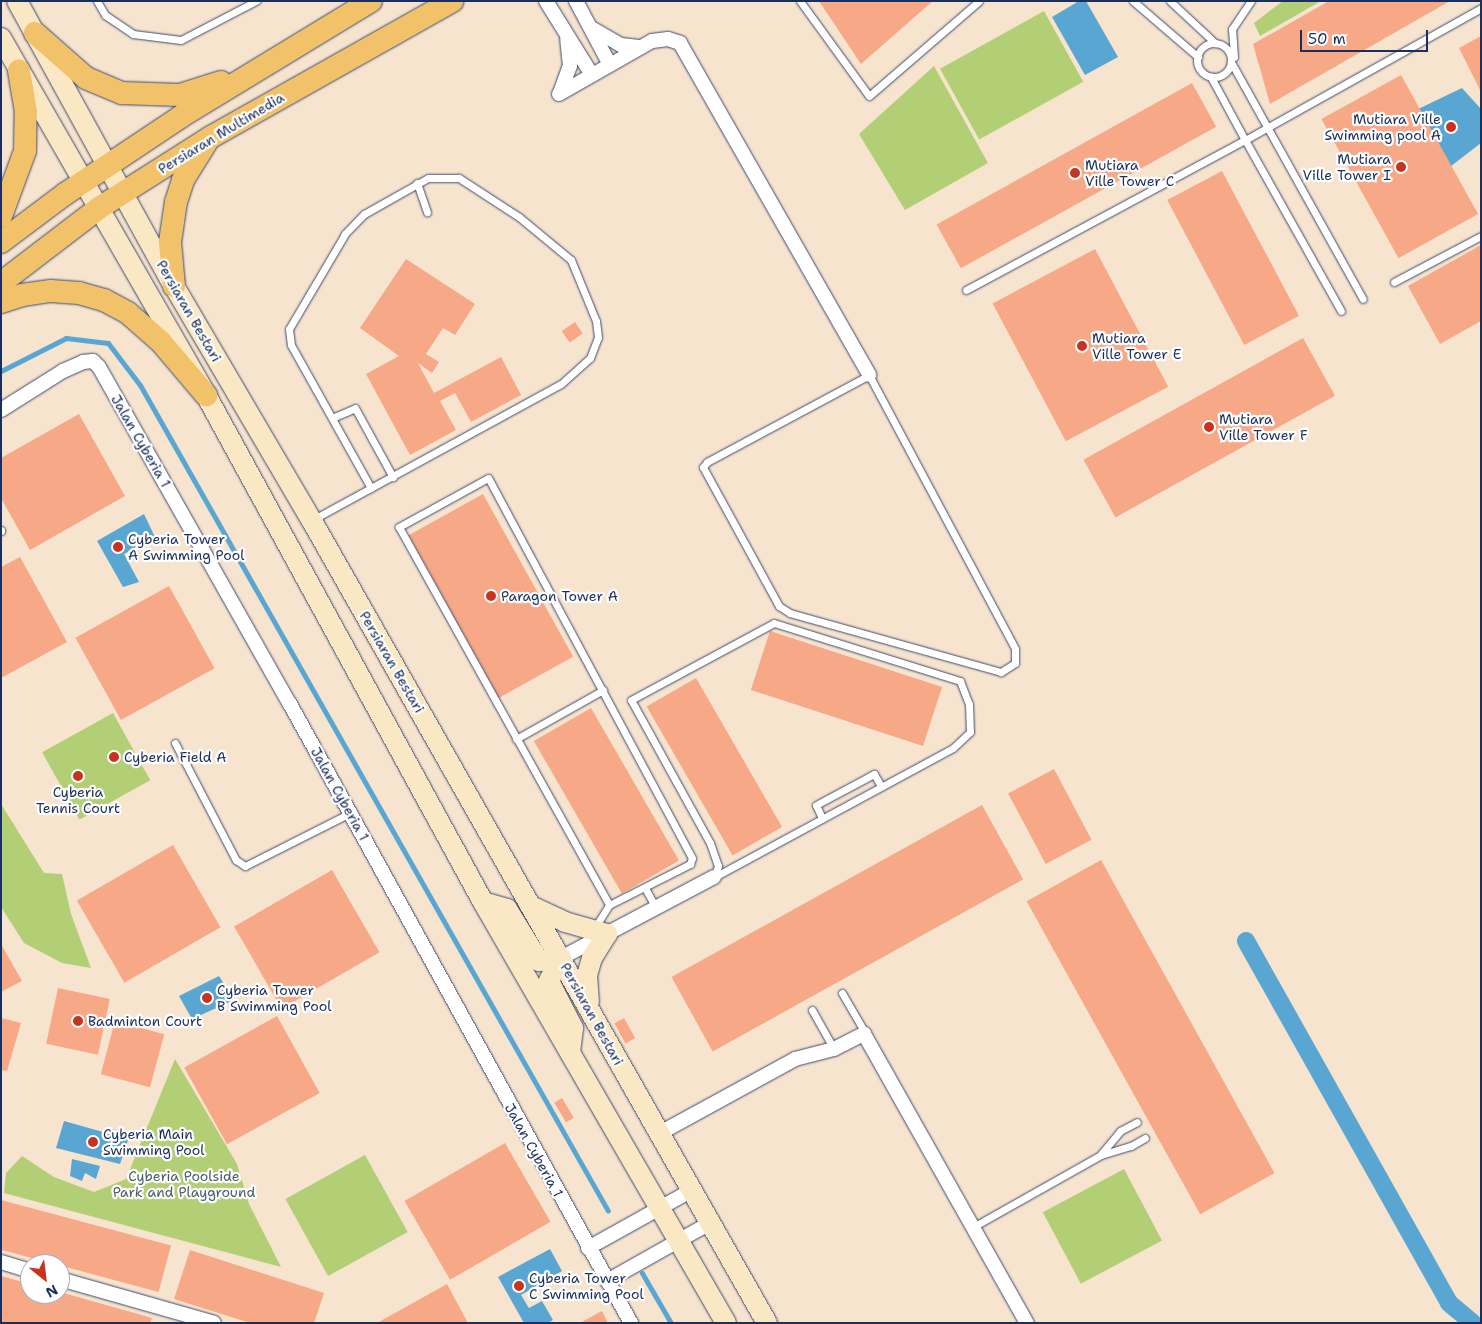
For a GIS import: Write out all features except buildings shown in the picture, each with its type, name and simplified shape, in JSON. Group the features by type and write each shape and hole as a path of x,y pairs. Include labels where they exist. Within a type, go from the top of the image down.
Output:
{"main road":[{"name":"Persiaran Bestari","path":"17,1 174,286 312,521 767,1323"},
{"path":"1,242 107,165 371,1"},
{"name":"Persiaran Multimedia","path":"1,284 99,208 211,137 452,1"},
{"path":"35,33 86,78 122,93 180,95 254,72"},
{"name":"Persiaran Bestari","path":"1,38 206,395 483,902 726,1323"},
{"path":"1,216 25,151 26,112 19,71"},
{"path":"174,286 170,242 176,202 182,180 211,137"},
{"path":"1,302 22,295 51,291 79,293 104,300 128,313 161,342 206,395"},
{"path":"483,902 507,909 539,960 561,958"},
{"path":"531,906 565,922 600,933 587,975 591,1011"},
{"path":"561,958 549,981 574,1028 570,1053"}],"street":[{"path":"546,1 592,75"},
{"path":"576,1 610,65"},
{"path":"586,20 611,41 632,48 642,47"},
{"path":"563,26 569,42 570,66 560,94 652,41 668,38 680,43 687,52 869,375"},
{"name":"Jalan Cyberia 1","path":"1,410 70,368 93,361 99,368 350,813 606,1281 631,1323"},
{"path":"561,958 600,933 656,908 714,877"},
{"path":"660,1133 795,1059 834,1049 860,1035 867,1036 1027,1323"},
{"path":"588,1248 692,1190"},
{"path":"606,1281 710,1223"},
{"path":"1,1262 20,1268"},
{"path":"70,1282 214,1323"}],"lane":[{"path":"98,1 106,15 133,34 181,40 256,1"},
{"path":"800,1 869,96 979,1"},
{"path":"1170,1 1215,44 1228,49 1235,70 1363,299"},
{"path":"1235,70 1232,29 1251,1"},
{"path":"1136,2 1198,57 1202,72 1211,77 1342,311"},
{"path":"966,290 1245,140 1481,8"},
{"path":"1198,57 1203,48 1215,44"},
{"path":"1211,77 1224,74 1231,62"},
{"path":"312,521 393,477 561,384 590,358 598,337 596,321 575,269 562,250 459,178 440,176 417,183 364,214 346,234 289,330 291,345 372,488"},
{"path":"417,183 427,212"},
{"path":"1394,282 1481,236"},
{"path":"869,375 1015,649 1015,663 1001,672 790,613 780,606 703,467 707,462 869,375"},
{"path":"332,418 355,408 393,477"},
{"path":"600,933 609,905 690,864 692,858 488,478 399,527 609,905"},
{"path":"774,623 960,681 969,704 970,732 954,748 714,877 718,866 710,842 631,700 774,623"},
{"path":"516,739 603,690"},
{"path":"175,742 236,860 245,866 350,813"},
{"path":"822,818 816,805 874,774 881,786"},
{"path":"645,888 656,908"},
{"path":"842,993 867,1036"},
{"path":"812,1010 834,1049"},
{"path":"1101,1155 1120,1131 1137,1122"},
{"path":"973,1228 1101,1155 1131,1146 1145,1138"}],"green space":[{"path":"1283,1 1321,1 1260,36 1254,23"},
{"path":"1044,11 1083,82 979,140 940,69"},
{"path":"934,66 988,163 905,210 859,134"},
{"path":"113,713 150,780 79,820 42,752"},
{"path":"1,804 44,873 62,874 71,914 91,968 62,963 24,943 1,907"},
{"name":"Cyberia Poolside Park and Playground","path":"175,1059 237,1164 249,1204 281,1267 4,1193 6,1173 22,1156 54,1177 94,1192 126,1179"},
{"path":"365,1155 408,1232 328,1276 285,1199"},
{"path":"1124,1169 1162,1241 1081,1284 1043,1212"}],"water":[{"path":"1079,1 1086,1 1118,57 1085,75 1052,17"},
{"name":"Mutiara Ville Swimming pool A","path":"1462,88 1481,109 1481,143 1442,173 1414,111"},
{"name":"Cyberia Tower A Swimming Pool","path":"144,514 155,537 124,554 139,582 123,587 97,541"},
{"name":"Cyberia Tower B Swimming Pool","path":"219,976 234,1000 192,1019 179,996"},
{"name":"Cyberia Main Swimming Pool","path":"64,1121 110,1134 112,1129 130,1134 120,1164 56,1148"},
{"path":"72,1159 100,1166 96,1179 85,1173 82,1181 70,1176"},
{"name":"Cyberia Tower C Swimming Pool","path":"550,1249 562,1271 521,1295 529,1308 542,1301 553,1320 548,1323 524,1323 498,1277"}],"waterway":[{"path":"1,371 66,338 108,343 140,385 608,1211"},
{"path":"1246,941 1449,1303 1473,1323"},
{"path":"642,1273 671,1323"}],"place":[{"name":"Mutiara Ville Swimming pool A","path":"1451,127"},
{"name":"Mutiara Ville Tower I","path":"1401,167"},
{"name":"Mutiara Ville Tower C","path":"1075,173"},
{"name":"Mutiara Ville Tower E","path":"1082,346"},
{"name":"Mutiara Ville Tower F","path":"1209,427"},
{"name":"Cyberia Tower A Swimming Pool","path":"118,547"},
{"name":"Paragon Tower A","path":"491,596"},
{"name":"Cyberia Field A","path":"114,757"},
{"name":"Cyberia Tennis Court","path":"78,776"},
{"name":"Cyberia Tower B Swimming Pool","path":"207,998"},
{"name":"Badminton Court","path":"78,1021"},
{"name":"Cyberia Main Swimming Pool","path":"93,1142"},
{"name":"Cyberia Tower C Swimming Pool","path":"519,1286"}]}
